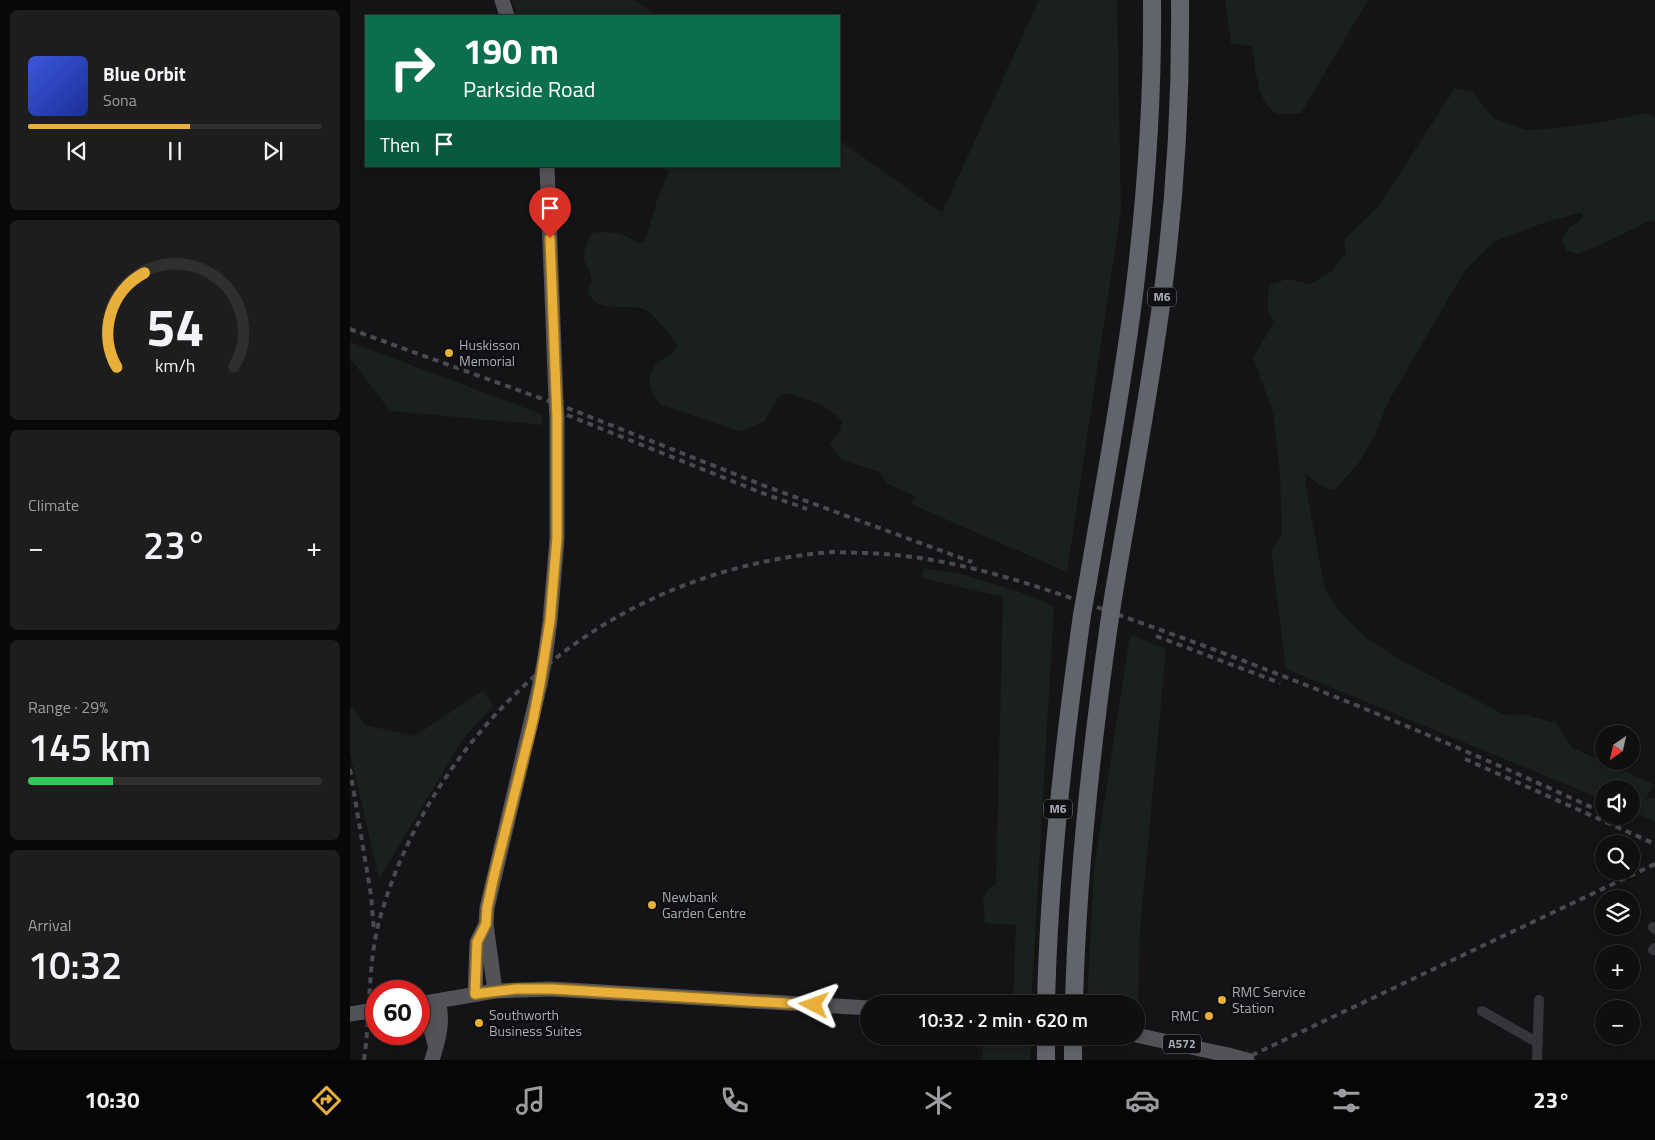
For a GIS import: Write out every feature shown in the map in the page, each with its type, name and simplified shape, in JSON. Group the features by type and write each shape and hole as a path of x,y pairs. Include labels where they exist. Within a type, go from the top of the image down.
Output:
{"highway":[{"name":"M6","path":"1046,995 1058,804 1070,699 1133,305 1144,209 1153,48 1152,0"},
{"name":"M6","path":"1074,995 1085,810 1097,709 1158,323 1170,226 1178,131 1180,0"},
{"path":"1046,1045 1046,1060"},
{"path":"1073,1045 1073,1060"}],"main road":[{"path":"502,0 507,15"},
{"path":"495,991 486,924 487,908 545,658 557,538 557,417 547,167"},
{"path":"475,994 477,942 486,924"},
{"path":"430,1002 495,991 552,989 860,1007"},
{"path":"430,1025 434,1054"},
{"name":"A572","path":"1145,1037 1228,1054 1247,1060"}],"street":[{"path":"1537,1060 1539,1000"},
{"path":"1482,1011 1538,1043"}],"shaded area":[{"path":"512,0 634,0 656,15 517,15"},
{"path":"1039,0 1117,0 1121,209 1067,572 911,504 916,497 887,483 880,472 842,460 830,444 839,433 842,421 831,411 808,399 785,393 777,398 765,421 741,432 662,405 653,395 650,377 656,365 673,353 677,344 659,321 646,310 600,304 588,292 591,278 584,256 587,242 592,233 617,233 629,237 639,244 645,241 659,194 669,171 660,167 840,167 840,141 942,213"},
{"path":"1225,0 1368,0 1301,113 1285,114 1277,113 1270,109 1265,102 1258,83 1252,46 1231,43"},
{"path":"1455,88 1472,91 1493,118 1526,130 1597,123 1647,113 1655,117 1655,221 1647,222 1578,254 1566,250 1562,239 1569,228 1580,221 1583,216 1582,212 1543,223 1493,242 1465,270 1387,404 1375,435 1358,464 1334,490 1322,487 1306,474 1306,486 1325,589 1337,609 1365,637 1406,663 1505,715 1522,714 1557,723 1571,747 1595,758 1595,770 1622,770 1653,784 1646,799 1655,798 1655,821 1640,815 1640,780 1595,780 1595,796 1286,669 1271,549 1282,536 1280,474 1273,412 1253,357 1274,323 1267,308 1269,285 1287,279 1310,284 1332,271 1346,253 1344,240 1378,207"},
{"path":"350,342 541,414 543,425 390,411 350,358"},
{"path":"924,568 961,574 1017,591 1054,606 1032,995 1013,995 1016,925 985,923 983,905 984,896 996,884 1003,597 921,578"},
{"path":"1130,635 1166,649 1139,941 1138,995 1087,995 1094,869"},
{"path":"484,690 493,706 463,739 379,879 350,753 350,705 365,725 415,736"},
{"path":"982,1045 1031,1045 1030,1060 983,1060"}],"railway":[{"path":"350,329 565,407 765,486 972,562"},
{"path":"567,415 762,493 807,509"},
{"path":"364,1060 373,953 380,918 391,883 422,816 462,755 485,726 537,674 569,648 602,626 638,606 675,589 713,575 753,564 833,552 865,553 900,555 934,560 1002,576 1133,620 1312,687 1488,761 1595,809"},
{"path":"1156,636 1280,683"},
{"path":"1465,759 1655,844"},
{"path":"350,769 371,895 374,932"},
{"path":"1242,1060 1655,864"},
{"path":"1227,1060 1247,1050"}],"place":[{"name":"Huskisson Memorial","path":"449,353"},
{"name":"Newbank Garden Centre","path":"652,905"},
{"name":"RMC Service Station","path":"1222,1000"},
{"name":"RMC","path":"1209,1016"},
{"name":"Southworth Business Suites","path":"479,1023"}],"route":[{"path":"550,238 557,417 557,538 550,621 533,720 505,828 487,908 486,924 477,942 475,994 516,989 552,989 814,1005"}]}
